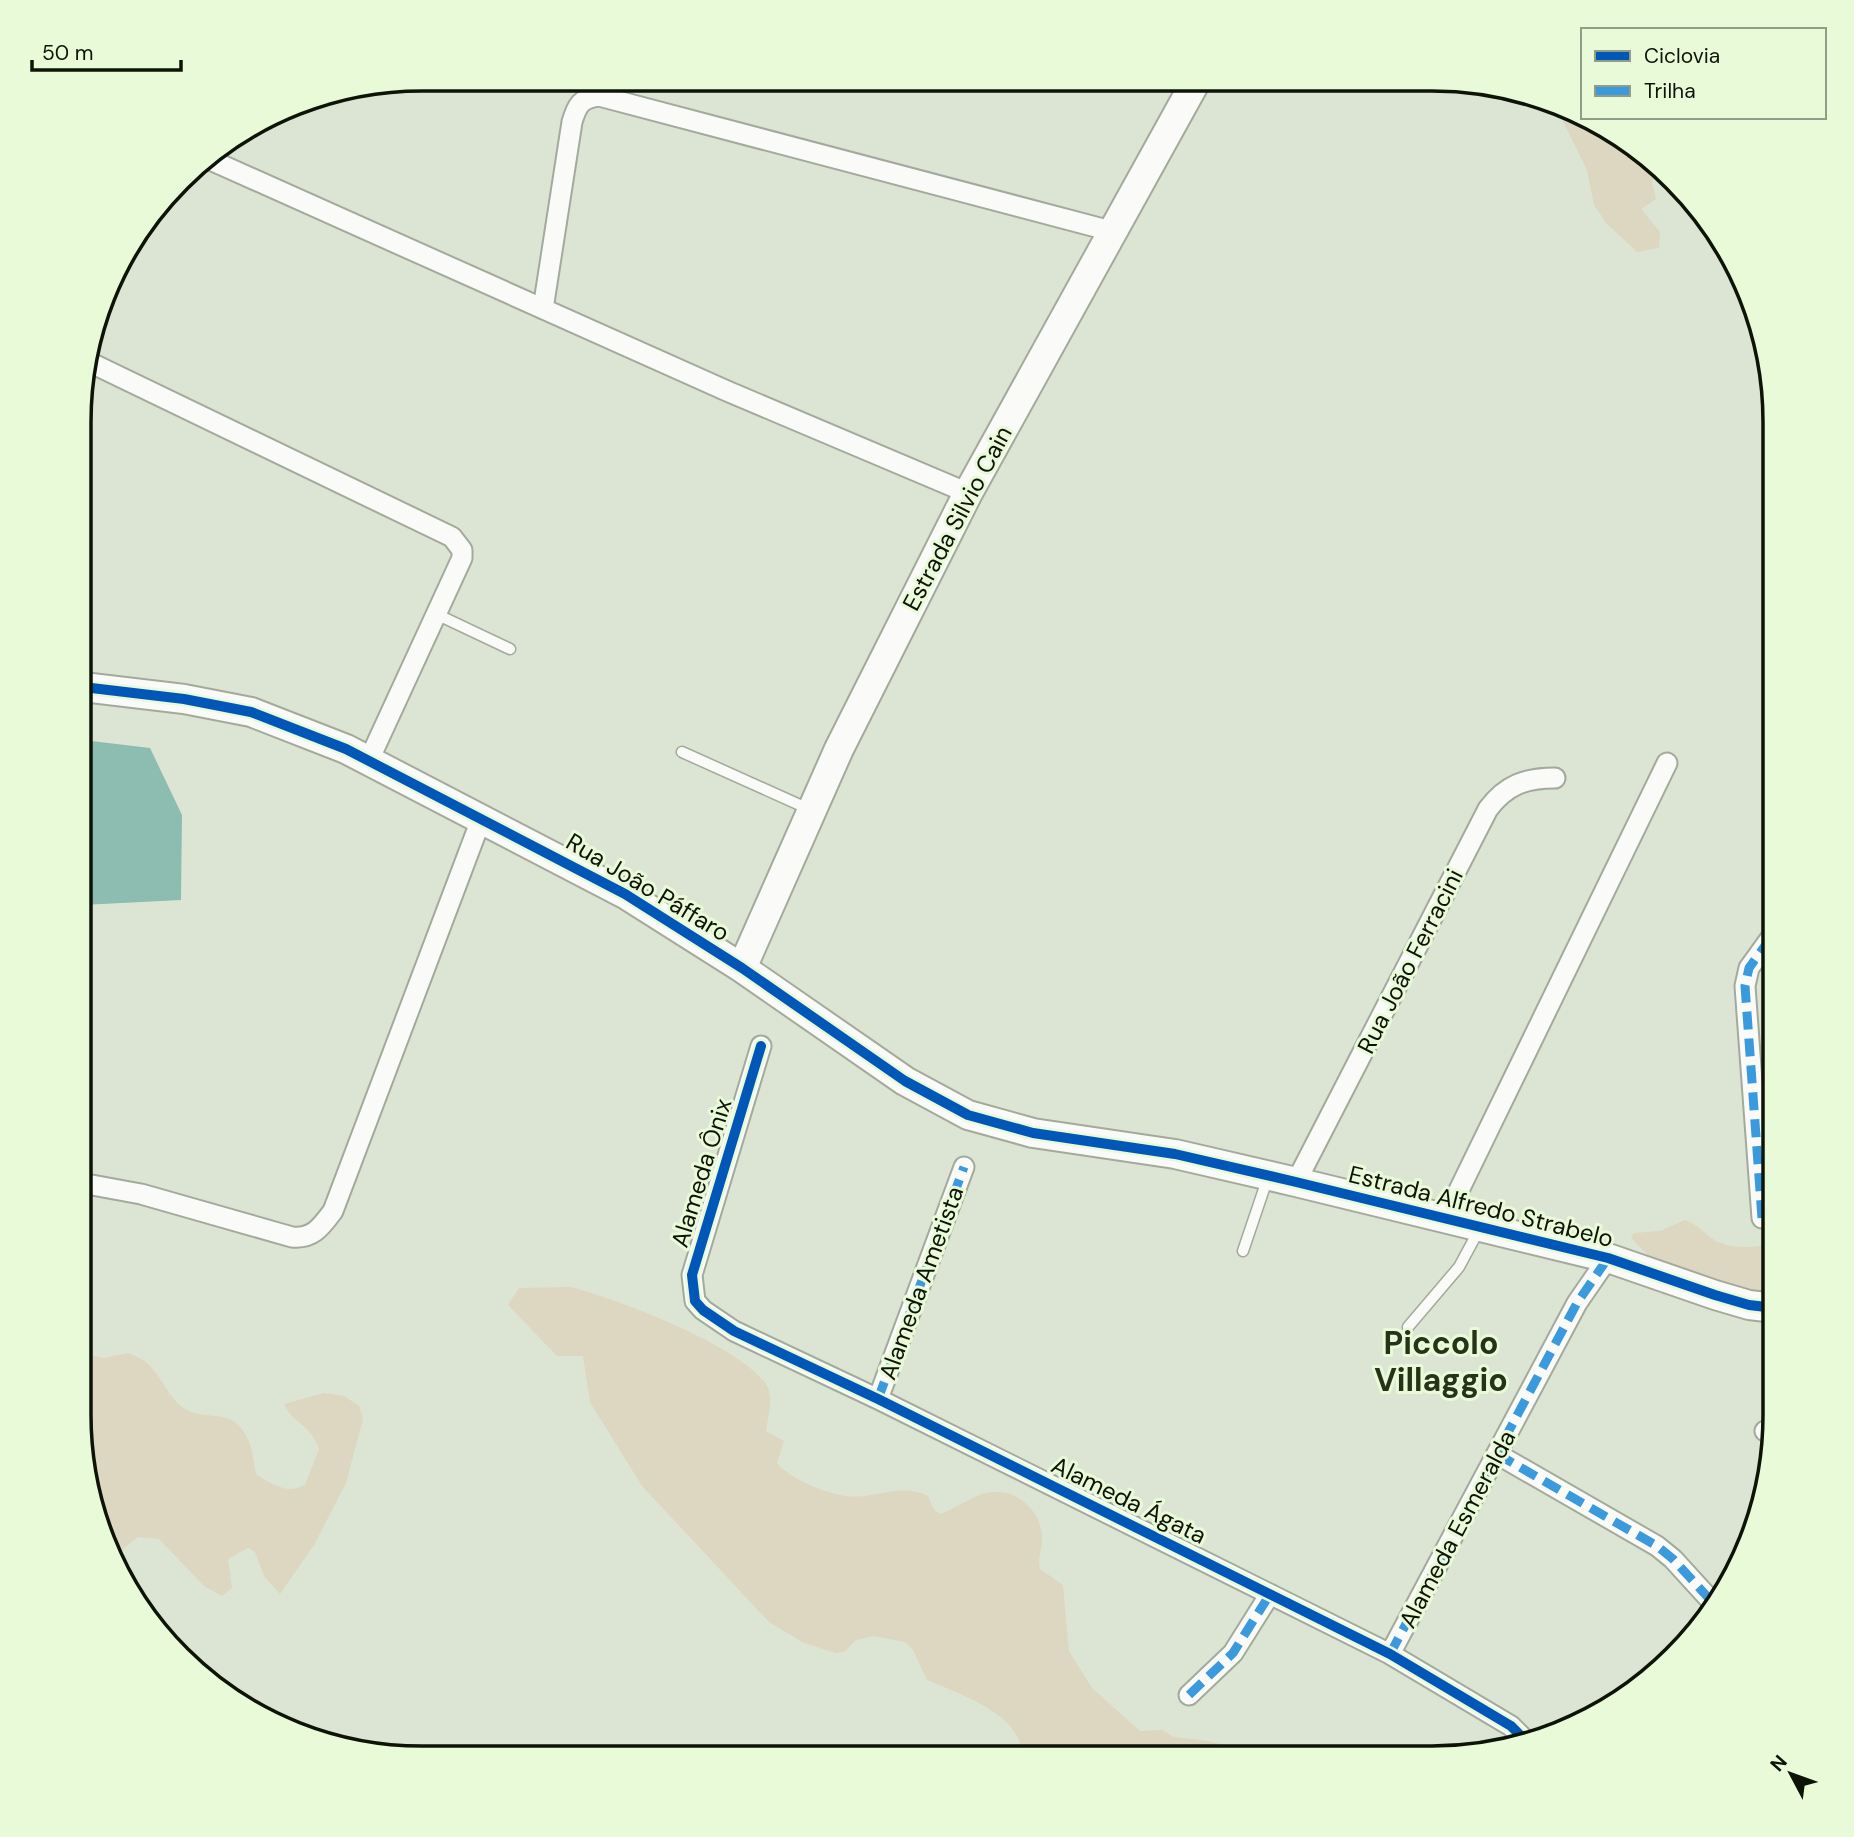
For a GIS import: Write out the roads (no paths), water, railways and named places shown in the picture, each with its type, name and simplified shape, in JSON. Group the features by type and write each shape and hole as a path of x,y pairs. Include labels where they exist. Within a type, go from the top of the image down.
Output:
{"street":[{"name":"Estrada Silvio Cain","path":"742,968 811,810 968,493 1111,230 1190,91"},
{"path":"543,309 572,122 576,108 589,97 600,96 1111,230"},
{"path":"216,162 543,309 968,493"},
{"path":"96,365 452,537 462,550 462,558 369,760"},
{"name":"Rua João Páffaro","path":"91,688 184,699 251,712 297,728 369,760 625,894 742,968 905,1081 968,1115 1033,1133 1175,1154"},
{"path":"1444,1221 1667,764"},
{"name":"Rua João Ferracini","path":"1282,1179 1488,809 1500,793 1518,782 1555,778"},
{"path":"91,1186 141,1194 292,1237 305,1238 316,1232 332,1211 482,817"},
{"path":"1762,1218 1745,986 1749,968 1763,948"},
{"name":"Alameda Ônix","path":"703,1310 695,1301 692,1275 761,1046"},
{"name":"Estrada Alfredo Strabelo","path":"1175,1154 1444,1221 1608,1258 1715,1295 1763,1307"},
{"name":"Alameda Ametista","path":"878,1399 964,1167"},
{"name":"Alameda Esmeralda","path":"1390,1654 1577,1303 1608,1258"},
{"name":"Alameda Ágata","path":"703,1310 734,1331 878,1399 1390,1654 1511,1726 1519,1734"},
{"path":"1497,1454 1657,1546 1673,1559 1708,1597"},
{"path":"1189,1695 1233,1653 1270,1594"}],"lane":[{"path":"436,614 510,649"},
{"path":"682,752 811,810"},
{"path":"1243,1251 1282,1179"},
{"path":"1408,1327 1459,1267 1481,1228"}],"water":[{"path":"91,741 150,748 182,815 181,900 91,905"}],"district":[{"name":"Piccolo Villaggio","path":"1441,1362"}]}
